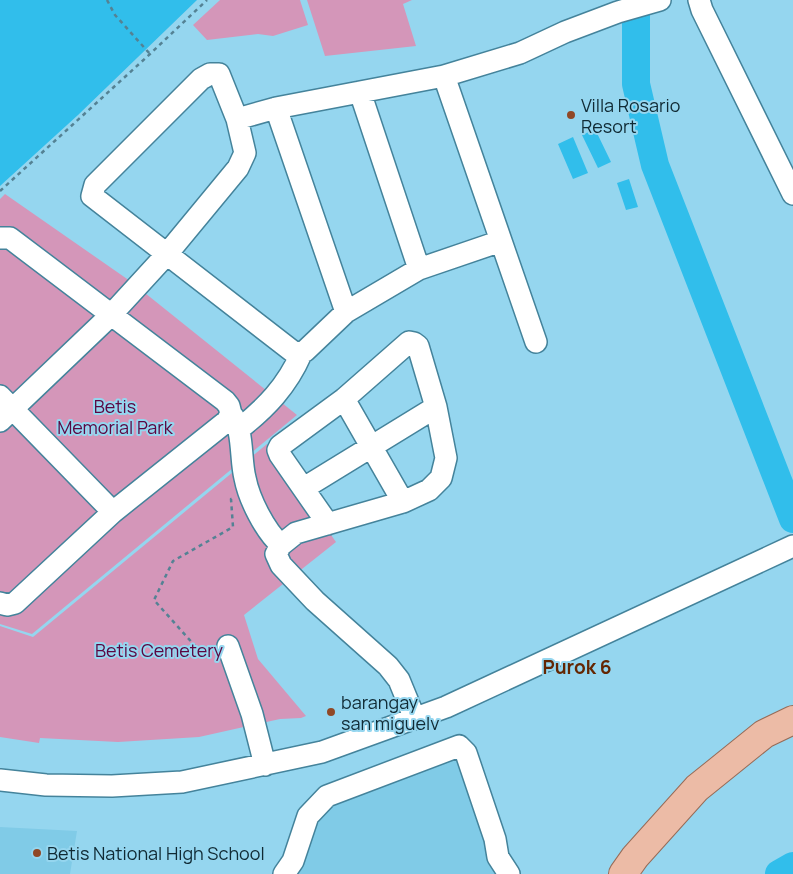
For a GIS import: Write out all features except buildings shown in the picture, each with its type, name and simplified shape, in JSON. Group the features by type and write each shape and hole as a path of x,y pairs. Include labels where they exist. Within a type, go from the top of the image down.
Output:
{"main road":[{"path":"623,874 635,857 697,788 764,734 793,720"}],"street":[{"path":"237,119 276,108 444,76 520,53 566,32 618,12 660,0"},
{"path":"699,0 702,10 793,194"},
{"path":"113,512 4,409 111,315 167,254 238,168 245,153 237,119 219,74 210,74 201,79 95,184 92,196 167,254 296,354 301,354"},
{"path":"444,76 536,342"},
{"path":"360,92 419,269"},
{"path":"276,108 346,312"},
{"path":"0,238 10,238 226,401 235,422 245,479 251,495 270,535 281,545"},
{"path":"0,603 7,605 14,602 113,512 228,421 235,422 256,415 281,389 293,372 301,354 346,312 419,269 501,240"},
{"path":"328,524 278,450 280,446 344,398 409,342 414,343 418,346 436,407 446,458 441,478 429,490 403,502 328,524 296,533 281,545 276,554 281,565 315,601 388,666 399,680 415,719"},
{"path":"344,398 403,502"},
{"path":"304,488 436,407"},
{"path":"0,780 46,785 112,786 182,782 322,752 446,707 793,546"},
{"path":"228,646 252,714 265,765"},
{"path":"284,874 293,861 308,816 327,796 458,746 466,752 495,840 498,857 509,874"}],"path":[{"path":"107,0 115,15 150,54"},
{"path":"0,191 207,0"},
{"path":"196,646 154,600 173,561 233,527 231,499 251,495"}],"shaded area":[{"path":"0,0 197,0 78,115 0,186"},
{"path":"595,129 611,162 598,168 582,135"},
{"path":"573,137 588,173 573,179 558,144"},
{"path":"629,179 638,207 626,210 617,183"},
{"path":"466,740 503,860 517,874 279,874 316,797"},
{"name":"Betis National High School","path":"0,827 77,831 70,874 0,874"}],"green space":[{"path":"220,0 300,0 308,25 273,36 258,34 207,40 193,25"},
{"path":"307,0 412,0 403,4 416,46 325,56"},
{"name":"Betis Memorial Park","path":"5,194 130,281 297,415 32,634 0,624 0,199"},
{"name":"Betis Cemetery","path":"267,444 336,542 244,615 258,659 306,716 280,719 199,737 118,742 40,738 39,743 0,737 0,626 33,637"}],"waterway":[{"path":"636,0 636,84 655,165 793,519"},
{"path":"779,874 793,866"}],"place":[{"name":"Villa Rosario Resort","path":"571,115"},
{"name":"barangay san miguelv","path":"331,712"},
{"name":"Betis National High School","path":"37,853"}],"district":[{"name":"Purok 6","path":"577,667"}]}
